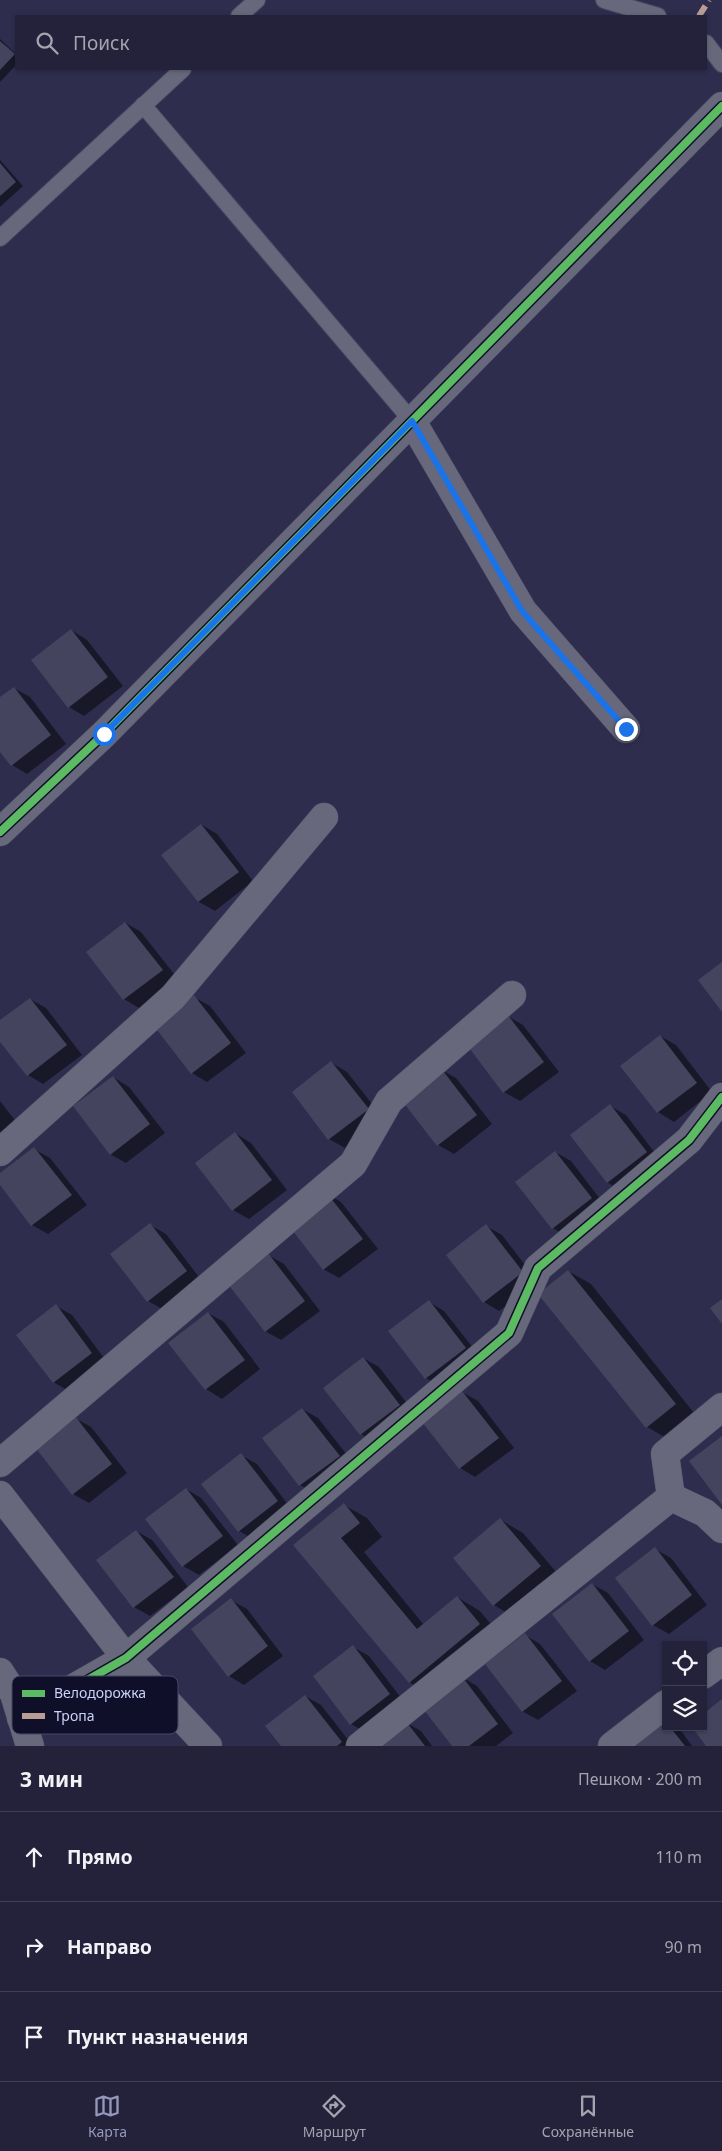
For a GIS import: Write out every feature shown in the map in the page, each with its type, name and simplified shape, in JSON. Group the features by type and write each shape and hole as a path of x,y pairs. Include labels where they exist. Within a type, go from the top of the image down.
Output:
{"street":[{"path":"0,832 104,734 722,106"},
{"path":"412,421 522,611 626,729"},
{"path":"0,1152 173,997 324,817"},
{"path":"0,1463 353,1164 389,1101 512,994"},
{"path":"95,1676 126,1658 509,1332 538,1268 689,1140 722,1096"},
{"path":"671,1497 665,1454 722,1408"},
{"path":"0,1495 126,1658 143,1676"},
{"path":"671,1497 705,1513 722,1529"},
{"path":"360,1746 671,1497"},
{"path":"707,1672 722,1661"},
{"path":"0,1672 12,1691"},
{"path":"612,1746 662,1707"},
{"path":"178,1714 208,1746"}],"lane":[{"path":"241,15 257,0"},
{"path":"604,0 655,15"},
{"path":"707,44 722,64"},
{"path":"0,238 182,70"},
{"path":"143,105 412,421"}],"building":[{"path":"0,41 15,54 0,70"},
{"path":"0,163 16,182 0,196"},
{"path":"71,629 108,677 68,708 31,660"},
{"path":"14,687 51,735 11,766 0,752 0,697"},
{"path":"201,824 239,872 198,902 161,855"},
{"path":"125,922 163,970 123,1000 86,952"},
{"path":"722,962 722,1012 698,980"},
{"path":"194,995 231,1043 191,1074 154,1026"},
{"path":"30,998 67,1045 27,1076 0,1042 0,1020"},
{"path":"507,1014 544,1062 503,1093 467,1045"},
{"path":"660,1035 697,1083 657,1113 620,1066"},
{"path":"331,1061 369,1109 328,1140 292,1092"},
{"path":"440,1067 477,1115 437,1146 400,1098"},
{"path":"113,1076 150,1124 110,1155 73,1106"},
{"path":"610,1104 647,1152 607,1183 570,1135"},
{"path":"235,1132 272,1180 232,1211 195,1163"},
{"path":"34,1147 72,1195 31,1226 0,1185 0,1173"},
{"path":"555,1151 592,1198 552,1229 515,1182"},
{"path":"326,1192 363,1239 323,1270 286,1222"},
{"path":"150,1223 187,1271 147,1302 110,1254"},
{"path":"486,1224 523,1272 483,1303 446,1255"},
{"path":"268,1253 305,1301 265,1332 228,1284"},
{"path":"568,1270 676,1404 646,1428 538,1294"},
{"path":"722,1299 722,1324 710,1308"},
{"path":"429,1300 466,1348 425,1379 388,1331"},
{"path":"56,1304 92,1353 53,1383 16,1335"},
{"path":"208,1312 245,1360 205,1390 168,1343"},
{"path":"363,1357 400,1405 360,1435 323,1388"},
{"path":"462,1391 499,1438 459,1469 422,1422"},
{"path":"302,1408 340,1456 299,1486 262,1438"},
{"path":"75,1416 112,1464 72,1495 35,1447"},
{"path":"722,1436 722,1505 689,1461"},
{"path":"241,1453 278,1501 238,1532 201,1484"},
{"path":"186,1488 223,1536 182,1567 145,1519"},
{"path":"344,1503 360,1523 341,1538 417,1629 457,1596 480,1624 409,1683 293,1545"},
{"path":"500,1518 541,1566 493,1606 453,1558"},
{"path":"136,1530 174,1577 133,1608 96,1560"},
{"path":"655,1547 692,1595 652,1626 615,1578"},
{"path":"592,1583 629,1631 589,1662 552,1614"},
{"path":"231,1598 268,1646 228,1677 191,1629"},
{"path":"525,1633 562,1681 522,1712 485,1664"},
{"path":"353,1645 390,1694 350,1725 313,1676"},
{"path":"461,1675 498,1724 469,1746 452,1746 421,1706"},
{"path":"305,1695 342,1742 337,1746 281,1746 265,1726"},
{"path":"722,1699 722,1746 706,1746 695,1731 707,1731 707,1711"},
{"path":"405,1720 425,1746 372,1746"},
{"path":"662,1725 662,1731 673,1731 685,1746 634,1746"}],"marked path":[{"path":"700,15 709,0"}],"cycle path":[{"path":"0,832 104,734 722,106"},
{"path":"94,1676 126,1658 509,1333 538,1268 689,1140 722,1097"}],"route":[{"path":"104,734 412,421 522,611 626,729"}]}
